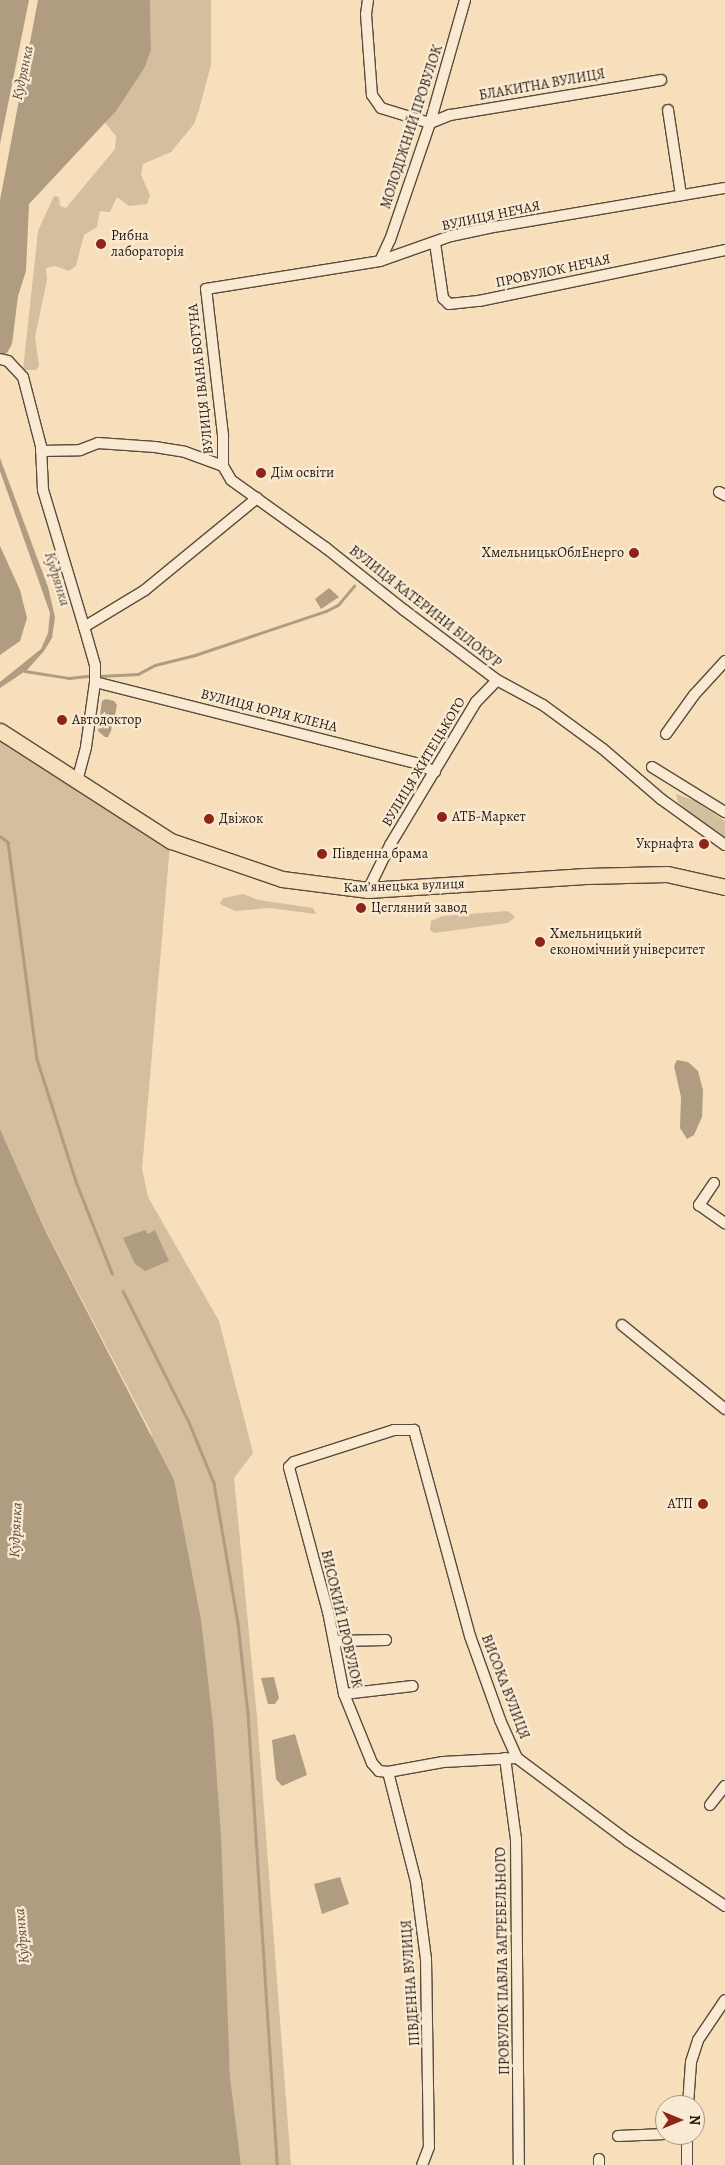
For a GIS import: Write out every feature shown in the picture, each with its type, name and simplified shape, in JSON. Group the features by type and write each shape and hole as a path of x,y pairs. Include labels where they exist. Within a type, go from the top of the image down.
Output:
{"main road":[{"name":"Камʼянецька вулиця","path":"0,731 180,845 282,879 368,890 618,874 667,874 725,887"}],"street":[{"path":"368,0 366,14 372,95 381,108 430,123"},
{"name":"МОЛОДІЖНИЙ ПРОВУЛОК","path":"380,260 390,240 430,123 465,0"},
{"name":"БЛАКИТНА ВУЛИЦЯ","path":"430,123 450,115 661,80"},
{"path":"668,110 680,196"},
{"name":"ВУЛИЦЯ НЕЧАЯ","path":"206,289 380,260 404,254 451,236 488,228 725,188"},
{"path":"390,240 404,254"},
{"name":"ПРОВУЛОК НЕЧАЯ","path":"435,243 443,298 449,304 479,301 725,250"},
{"name":"ВУЛИЦЯ ІВАНА БОГУНА","path":"206,289 223,434 223,466"},
{"path":"2,359 19,370 23,377 41,451 43,490 95,665 95,682 86,747 77,781"},
{"path":"41,451 80,450 98,443 171,449 223,466"},
{"name":"ВУЛИЦЯ КАТЕРИНИ БІЛОКУР","path":"223,466 231,480 497,680 543,704 603,749 661,799 722,842"},
{"path":"84,627 145,590 256,498"},
{"path":"666,734 694,695 725,660"},
{"name":"ВУЛИЦЯ ЖИТЕЦЬКОГО","path":"368,890 390,845 476,702 497,680"},
{"name":"ВУЛИЦЯ ЮРІЯ КЛЕНА","path":"95,682 416,762 435,772"},
{"path":"652,767 725,812"},
{"path":"714,1183 699,1205 725,1223"},
{"path":"622,1325 725,1409"},
{"name":"ВИСОКИЙ ПРОВУЛОК","path":"388,1772 379,1771 365,1750 344,1694 334,1641 289,1467 294,1462 394,1430 414,1430 416,1436"},
{"name":"ВИСОКА ВУЛИЦЯ","path":"416,1436 470,1636 500,1720 517,1758 628,1841 725,1906"},
{"path":"334,1641 386,1640"},
{"path":"344,1694 413,1686"},
{"name":"ПРОВУЛОК ПАВЛА ЗАГРЕБЕЛЬНОГО","path":"505,1758 516,1839 518,2165"},
{"path":"388,1772 443,1762 517,1758"},
{"name":"ПІВДЕННА ВУЛИЦЯ","path":"388,1772 416,1882 426,1959 429,2146 422,2165"},
{"path":"710,1805 725,1786"},
{"path":"689,2095 693,2054 698,2040 725,2000"},
{"path":"618,2136 655,2134"},
{"path":"687,2145 687,2165"}],"shaded area":[{"path":"150,0 211,0 211,65 199,110 194,124 171,152 143,164 141,175 150,195 147,204 129,206 117,197 110,212 100,211 97,227 84,235 76,266 69,271 55,266 46,268 47,280 35,337 39,366 36,370 23,370 38,231 54,196 59,197 60,206 66,208 115,149 116,136 105,123 145,67 151,50"},
{"path":"0,736 170,845 142,1169 148,1197 219,1321 253,1453 234,1478 257,1717 291,2165 241,2165 230,2076 218,1799 151,1432 46,1231 0,1129"},
{"path":"676,794 695,801 725,821 725,845 678,802"},
{"path":"243,894 259,900 313,908 316,914 269,908 235,911 220,904 223,898"},
{"path":"508,911 515,917 508,923 434,933 430,930 431,921 443,916"}],"water":[{"path":"0,0 29,0 0,144"},
{"path":"38,0 150,0 151,50 145,67 116,111 29,204 26,271 18,296 12,344 7,353 0,356 0,200"},
{"path":"0,458 48,587 55,617 52,638 44,651 27,670 0,688 0,682 41,649 48,633 50,613 0,471"},
{"path":"0,546 20,590 27,618 20,641 0,655"},
{"path":"329,588 339,597 321,609 315,599"},
{"path":"106,699 114,701 117,705 112,729 108,737 105,737 98,731 102,701"},
{"path":"677,1060 688,1062 698,1071 703,1090 702,1117 694,1135 687,1139 680,1128 681,1097 674,1066"},
{"name":"Кудрянка","path":"0,1129 46,1232 174,1480 201,1620 213,1724 221,1837 230,2076 241,2165 0,2165"},
{"path":"145,1230 148,1234 155,1230 169,1261 145,1271 135,1264 123,1238"},
{"path":"274,1677 279,1698 275,1704 268,1704 261,1678"},
{"path":"295,1734 307,1775 282,1786 276,1779 272,1740"},
{"path":"340,1877 349,1904 322,1914 314,1884"}],"waterway":[{"path":"100,676 138,674 155,665 195,655 326,611 338,605 354,586"},
{"path":"25,671 69,678 89,676"},
{"path":"0,836 8,842 37,1059 77,1184 112,1273"},
{"path":"123,1291 189,1422 214,1483 238,1623 248,1713 277,2165"}],"place":[{"name":"Рибна лабораторія","path":"101,244"},
{"name":"Дім освіти","path":"261,473"},
{"name":"ХмельницькОблЕнерго","path":"634,553"},
{"name":"Автодоктор","path":"62,720"},
{"name":"АТБ-Маркет","path":"442,817"},
{"name":"Двіжок","path":"209,819"},
{"name":"Укрнафта","path":"704,844"},
{"name":"Південна брама","path":"322,854"},
{"name":"Цегляний завод","path":"361,908"},
{"name":"Хмельницький економічний університет","path":"540,942"},
{"name":"АТП","path":"703,1504"}]}
